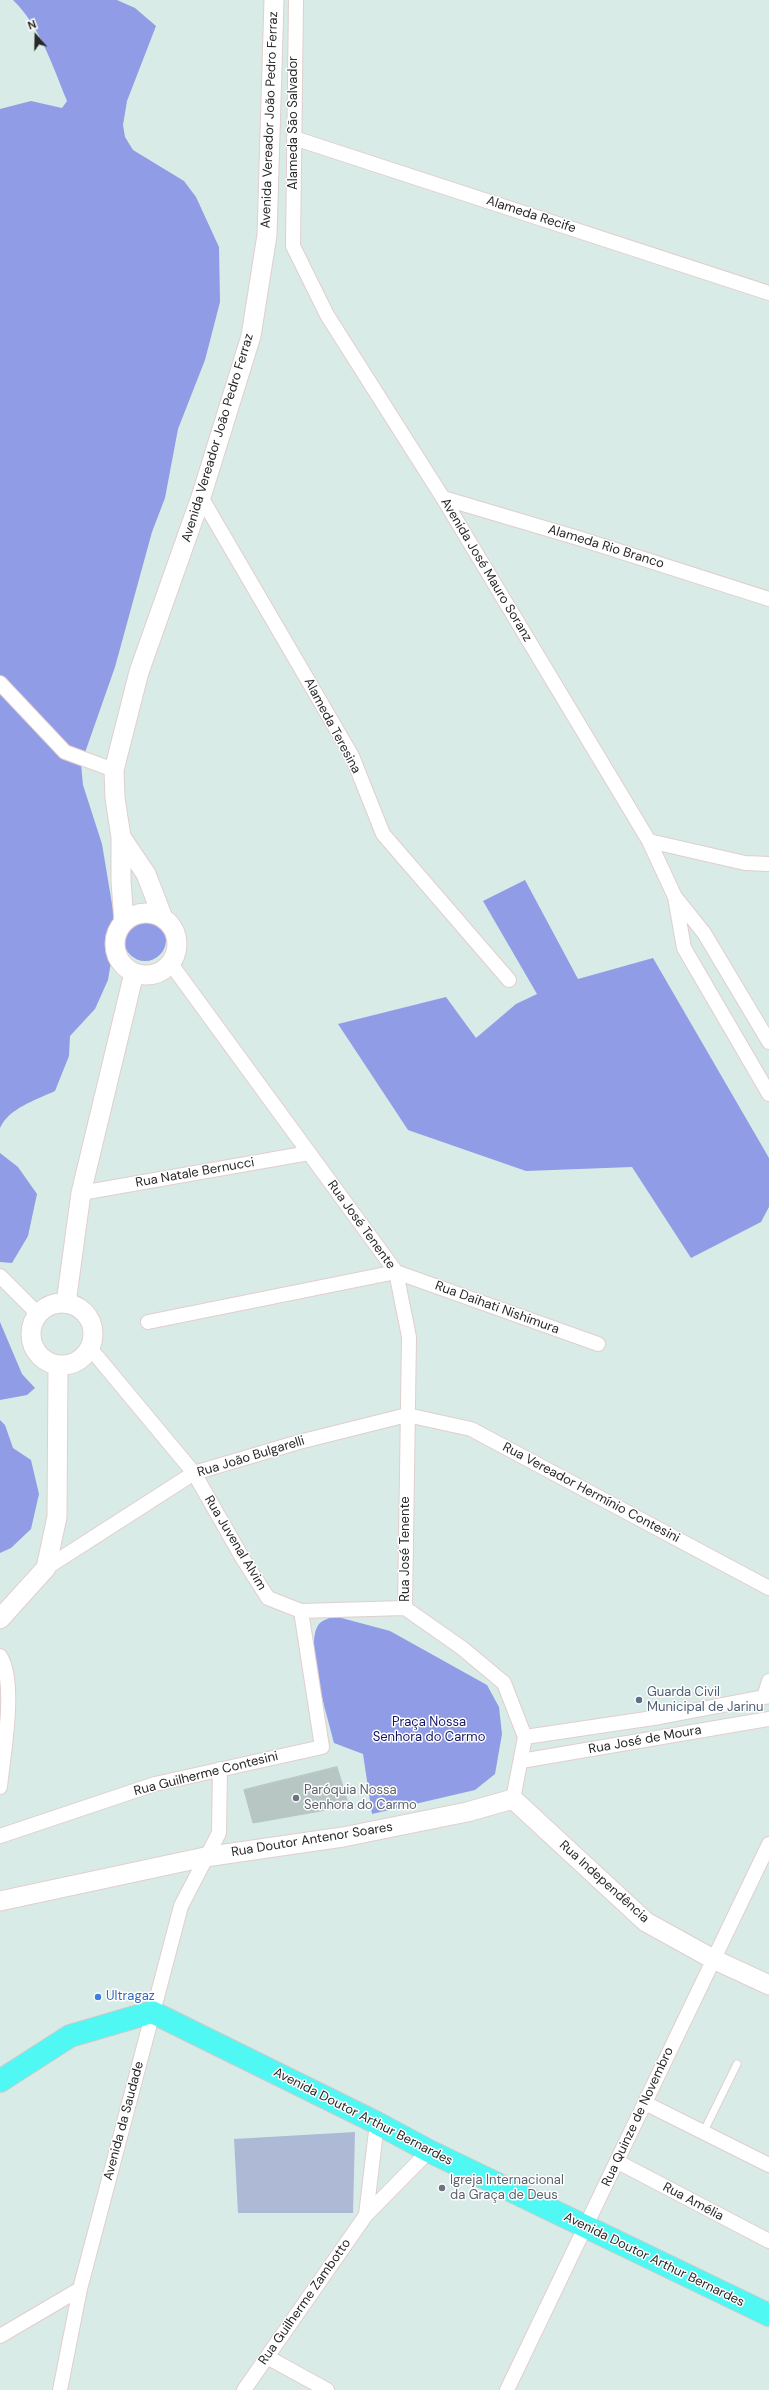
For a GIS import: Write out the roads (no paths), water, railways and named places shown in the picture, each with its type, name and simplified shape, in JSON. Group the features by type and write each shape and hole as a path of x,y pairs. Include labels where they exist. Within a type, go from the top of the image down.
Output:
{"main road":[{"name":"Avenida Vereador João Pedro Ferraz","path":"124,922 121,880 121,838 115,798 114,770 139,672 202,497 251,336 267,235 274,0"},
{"name":"Avenida Vereador João Pedro Ferraz","path":"121,838 146,874 163,918"},
{"path":"143,913 163,918 171,925 178,944 176,954 171,964 154,975 144,976 125,968 115,950 116,935 124,922 143,913"},
{"path":"66,1303 81,1193 134,973"},
{"path":"66,1303 76,1306 90,1320 93,1339 90,1348 76,1363 66,1366 45,1361 37,1354 32,1344 30,1334 33,1323 38,1314 56,1304 66,1303"},
{"path":"0,1619 46,1568 57,1517 58,1365"},
{"name":"Rua Doutor Antenor Soares","path":"0,1901 205,1857 343,1837 467,1812 513,1799"},
{"name":"Rua Independência","path":"513,1799 646,1922 713,1959 769,1986"},
{"path":"0,2081 70,2036 152,2012"},
{"name":"Avenida Doutor Arthur Bernardes","path":"152,2012 377,2123 429,2151 769,2315"}],"street":[{"name":"Alameda São Salvador","path":"293,246 296,0"},
{"name":"Alameda Recife","path":"294,138 769,293"},
{"name":"Avenida José Mauro Soranz","path":"293,246 327,315 443,498 649,841 675,897 704,933 769,1042"},
{"name":"Alameda Teresina","path":"202,497 352,756 383,834 509,980"},
{"name":"Alameda Rio Branco","path":"443,498 578,538 769,599"},
{"path":"0,683 66,752 114,770"},
{"path":"649,841 745,863 769,864"},
{"name":"Avenida José Mauro Soranz","path":"675,897 684,948 769,1094"},
{"name":"Rua José Tenente","path":"171,964 396,1272 409,1337 405,1608"},
{"name":"Rua Natale Bernucci","path":"81,1193 309,1153"},
{"path":"148,1322 396,1272"},
{"name":"Rua Daihati Nishimura","path":"396,1272 598,1344"},
{"path":"0,1276 38,1314"},
{"name":"Rua Juvenal Alvim","path":"90,1348 194,1473 243,1559 268,1598 301,1611"},
{"name":"Rua João Bulgarelli","path":"46,1568 194,1473 300,1442 407,1415"},
{"name":"Rua Vereador Hermínio Contesini","path":"407,1415 471,1429 769,1588"},
{"path":"301,1611 405,1608 462,1648 504,1683 525,1737 513,1799"},
{"name":"Rua Guilherme Contesini","path":"0,1836 155,1784 322,1747 301,1611"},
{"path":"0,1656 4,1663 9,1686 0,1787"},
{"path":"766,1696 769,1680"},
{"name":"Rua José de Moura","path":"525,1737 660,1717 766,1696"},
{"path":"660,1717 661,1738"},
{"name":"Rua José de Moura","path":"521,1761 661,1738 769,1718"},
{"name":"Avenida da Saudade","path":"60,2390 80,2289 181,1906 219,1832 220,1769"},
{"name":"Rua Quinze de Novembro","path":"507,2390 618,2162 645,2102 769,1844"},
{"path":"645,2102 769,2165"},
{"name":"Rua Guilherme Zambotto","path":"366,2215 377,2123"},
{"name":"Rua Guilherme Zambotto","path":"244,2390 366,2215 429,2151"},
{"name":"Rua Amélia","path":"618,2162 769,2241"},
{"path":"0,2336 80,2289"},
{"path":"267,2357 327,2390"}],"lane":[{"path":"704,2131 737,2064"}],"place":[{"name":"Guarda Civil Municipal de Jarinu","path":"639,1700"},
{"name":"Paróquia Nossa Senhora do Carmo","path":"296,1798"},
{"name":"Ultragaz","path":"98,1997"},
{"name":"Igreja Internacional da Graça de Deus","path":"442,2188"}],"park label":[{"name":"Praça Nossa Senhora do Carmo","path":"429,1730"}]}
